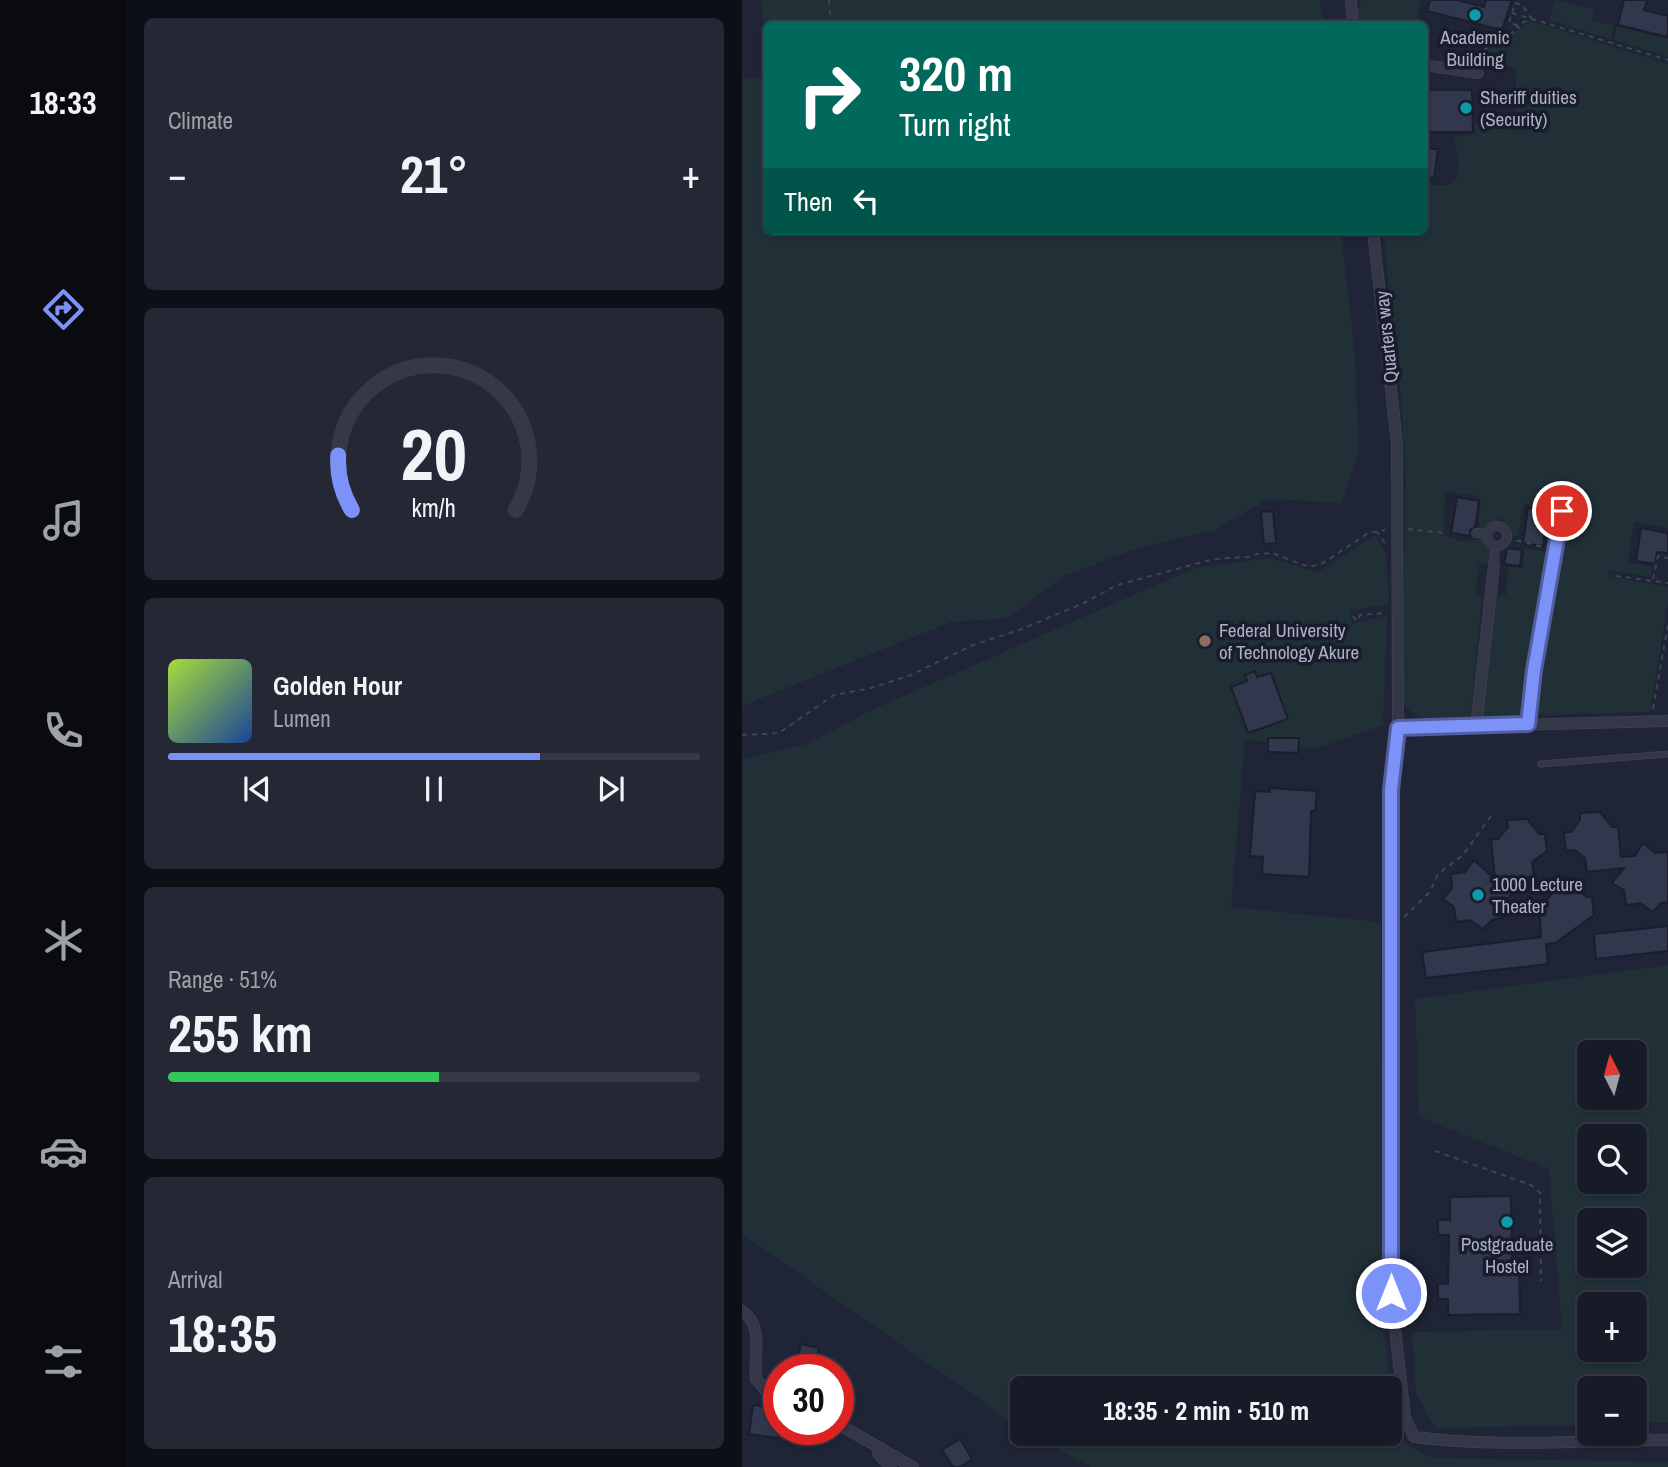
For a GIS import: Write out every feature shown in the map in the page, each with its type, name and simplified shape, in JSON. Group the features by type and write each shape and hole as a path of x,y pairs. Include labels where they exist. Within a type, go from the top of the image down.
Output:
{"street":[{"path":"1351,0 1353,21"},
{"path":"1428,66 1478,73"},
{"name":"Quarters way","path":"1373,235 1397,443 1398,728 1391,790 1391,1293 1405,1418 1414,1437 1444,1441 1511,1443 1668,1440"},
{"path":"1528,724 1534,670 1562,511"},
{"path":"1487,534 1499,523 1506,532 1507,538 1495,546"},
{"path":"1476,533 1487,534"},
{"path":"1476,726 1494,565 1495,546 1487,534"},
{"path":"1398,728 1668,721"},
{"path":"742,1311 753,1322 756,1332 756,1379 763,1387"},
{"path":"856,1433 891,1467"},
{"path":"856,1433 913,1467"}],"lane":[{"path":"1541,764 1668,754"}],"path":[{"path":"829,0 831,21"},
{"path":"1516,3 1522,5 1532,19 1516,25 1510,23 1516,3"},
{"path":"1512,13 1668,60"},
{"path":"1419,21 1420,17"},
{"path":"1455,69 1517,30 1516,25"},
{"path":"1375,530 1389,547"},
{"path":"742,735 779,733 834,695 872,688 911,675 961,650 1076,607 1117,584 1214,559 1257,554 1272,553 1309,566 1323,564 1375,530 1444,533"},
{"path":"1507,538 1554,549"},
{"path":"1653,581 1658,556 1668,558"},
{"path":"1616,576 1668,583"},
{"path":"1353,616 1357,621 1360,615 1390,612"},
{"path":"1653,721 1668,625"},
{"path":"1403,918 1430,892 1438,874 1463,855 1493,813"},
{"path":"1435,1151 1531,1185 1541,1193 1541,1281"}],"shaded area":[{"path":"761,0 1320,0 1323,21 763,21"},
{"path":"1362,0 1421,0 1417,21 1360,21 1358,9"},
{"path":"1555,0 1594,9 1592,20 1614,26 1611,39 1550,20"},
{"path":"1532,21 1668,64 1668,528 1634,522 1628,563 1652,567 1650,577 1609,570 1608,576 1668,587 1668,602 1650,712 1534,715 1569,501 1560,500 1559,508 1524,504 1518,536 1509,535 1503,520 1497,518 1495,524 1484,532 1478,531 1481,501 1478,496 1445,492 1444,535 1462,542 1485,538 1486,544 1492,547 1490,563 1479,564 1475,596 1482,597 1470,719 1441,720 1423,717 1415,714 1402,700 1406,482 1401,395 1394,352 1384,235 1428,235 1428,185 1448,185 1456,181 1459,166 1454,137 1475,134 1475,124 1516,121 1516,68 1507,66 1505,55 1476,57"},
{"path":"1617,26 1668,39 1668,57 1614,40"},
{"path":"1476,57 1476,68 1462,66"},
{"path":"763,77 763,235 1341,235 1355,353 1359,453 1341,503 1268,499 1213,531 1141,547 1064,576 1008,618 951,622 742,706 742,79"},
{"path":"1375,535 1386,554 1389,604 1350,611 1352,624 1387,615 1383,725 1316,749 1245,739 1231,907 1381,922 1383,1317 1389,1376 1010,1376 1010,1421 742,1234 742,759 807,744 876,708 1195,568 1270,558 1318,572"},
{"path":"1524,548 1548,552 1528,669 1524,719 1480,718 1493,595 1506,595 1508,567 1523,568"},
{"path":"1668,965 1668,1423 1647,1423 1647,1376 1577,1376 1577,1425 1435,1428 1416,1393 1412,1332 1562,1329 1549,1169 1419,1117 1415,999"},
{"path":"1402,1436 1406,1445 1433,1458 1668,1462 1668,1467 1091,1467 1052,1446 1402,1446"}],"building":[{"name":"Academic Building","path":"1430,0 1457,0 1484,7 1486,0 1512,0 1502,30 1427,11"},
{"path":"1624,0 1647,0 1644,10 1668,16 1668,37 1618,25"},
{"name":"Sheriff duities (Security)","path":"1428,90 1472,90 1473,132 1428,132"},
{"path":"1428,149 1438,149 1434,178 1428,178"},
{"path":"1457,497 1479,501 1475,527 1470,530 1470,536 1451,533"},
{"path":"1528,508 1548,511 1543,546 1523,543"},
{"path":"1273,511 1276,543 1264,544 1261,512"},
{"path":"1641,528 1668,533 1668,553 1657,552 1655,564 1636,561"},
{"path":"1507,548 1522,550 1520,566 1504,564"},
{"path":"1255,671 1257,677 1271,673 1288,719 1248,733 1231,687 1247,681 1245,675"},
{"path":"1268,738 1299,738 1298,753 1268,752"},
{"path":"1270,788 1317,791 1315,811 1311,811 1309,877 1262,874 1263,857 1250,856 1255,791 1270,792"},
{"path":"1600,812 1612,827 1618,827 1621,857 1635,856 1643,843 1655,853 1668,852 1668,902 1661,903 1653,912 1640,903 1626,905 1624,890 1612,883 1624,868 1587,872 1585,858 1575,850 1566,851 1564,832 1571,832 1580,820 1580,813"},
{"path":"1527,819 1539,834 1545,834 1547,851 1532,862 1534,877 1500,881 1513,891 1504,904 1507,916 1492,920 1483,929 1470,920 1456,922 1454,907 1443,899 1452,888 1451,874 1465,872 1474,860 1495,879 1491,839 1498,839 1508,827 1507,820"},
{"path":"1574,882 1586,897 1592,897 1594,915 1555,943 1546,944 1548,964 1426,978 1422,952 1541,937 1539,903 1545,902 1554,891 1554,884"},
{"path":"1668,926 1668,951 1596,959 1594,934"},
{"path":"1511,1196 1512,1260 1519,1260 1520,1314 1448,1315 1448,1299 1438,1299 1438,1284 1448,1284 1449,1235 1438,1235 1438,1220 1450,1220 1450,1197"},
{"path":"801,1344 819,1348 818,1354 799,1354"},
{"path":"753,1405 763,1406 763,1436 749,1434"},
{"path":"960,1439 972,1459 960,1467 953,1467 942,1450"}],"place":[{"name":"Academic Building","path":"1475,15"},
{"name":"Sheriff duities (Security)","path":"1466,108"},
{"name":"Federal University of Technology Akure","path":"1205,641"},
{"name":"1000 Lecture Theater","path":"1478,895"},
{"name":"Postgraduate Hostel","path":"1507,1222"}],"route":[{"path":"1391,1293 1391,790 1398,728 1528,724 1534,670 1562,511"}]}
